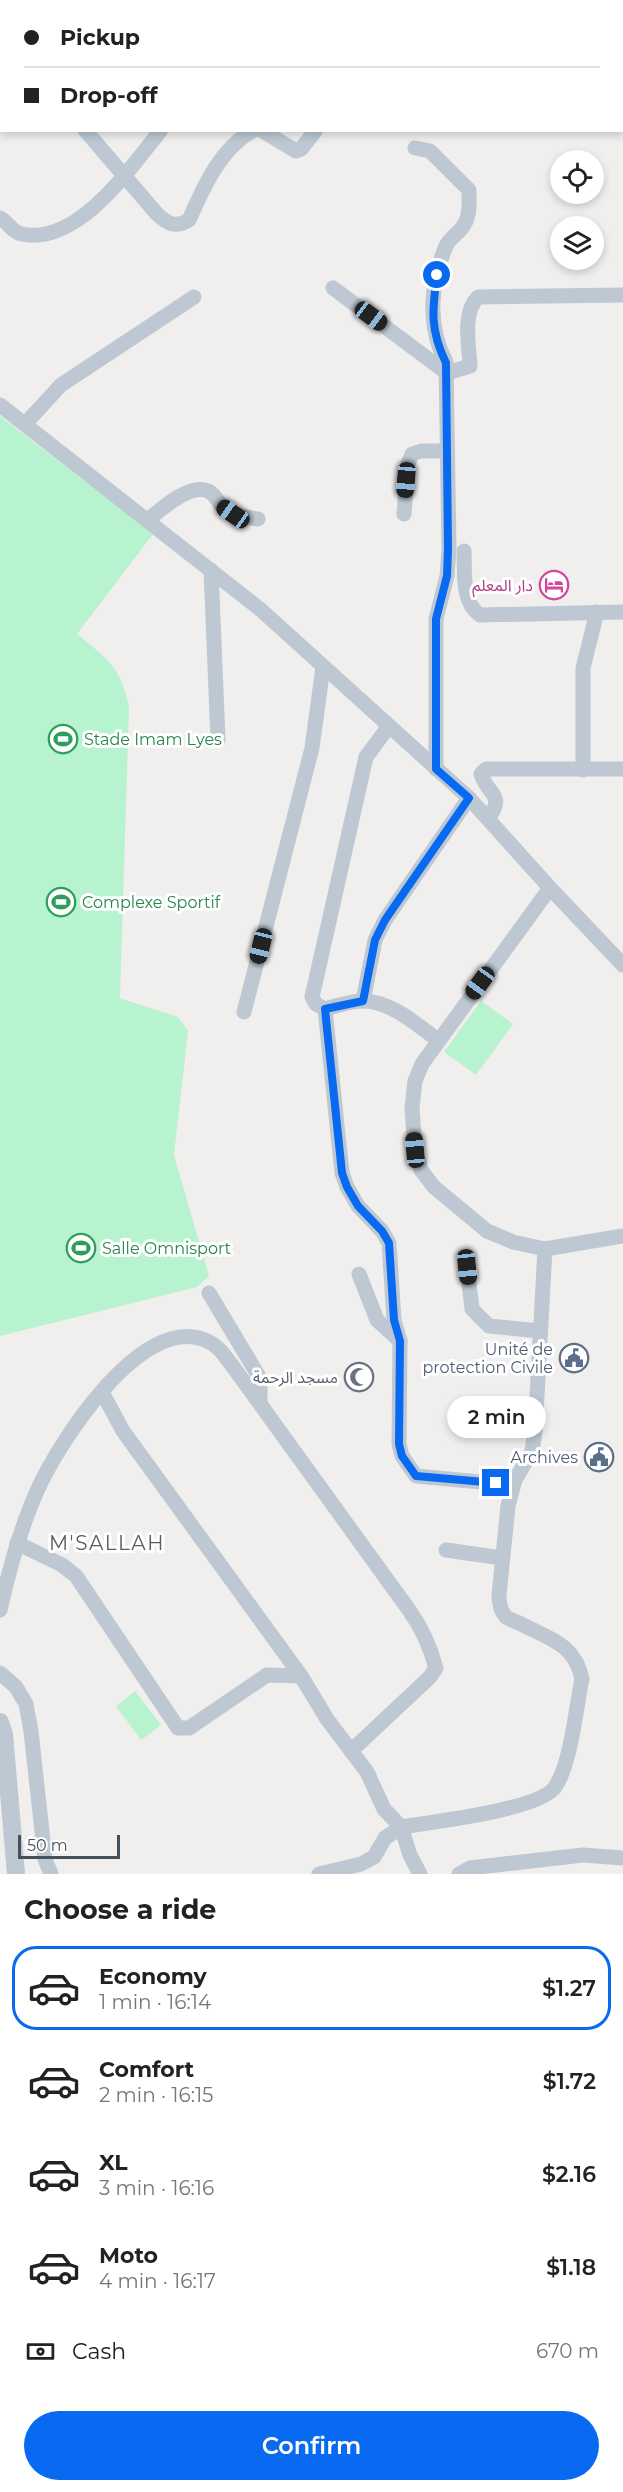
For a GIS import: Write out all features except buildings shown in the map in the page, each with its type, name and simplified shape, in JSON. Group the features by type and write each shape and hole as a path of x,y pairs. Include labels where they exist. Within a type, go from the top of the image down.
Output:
{"street":[{"path":"87,132 167,224 182,224 189,220 207,180 232,148 252,132"},
{"path":"0,218 18,234 33,236 56,230 74,221 101,201 159,132"},
{"path":"264,132 296,151 301,149 314,132"},
{"path":"416,148 430,151 469,190 469,213 463,227 447,243 437,275 433,306 435,340 446,363 447,373 447,576 436,619 436,769"},
{"path":"333,288 447,373"},
{"path":"447,373 470,366 469,315 471,304 478,297 623,295"},
{"path":"25,424 61,385 194,297"},
{"path":"0,405 261,610 469,798 623,965"},
{"path":"404,514 408,464 412,454 421,451 447,450"},
{"path":"148,520 187,492 201,489 211,492 221,506 233,514 258,519"},
{"path":"464,551 467,599 471,610 480,615 623,612"},
{"path":"211,570 218,740"},
{"path":"583,770 583,668 597,612"},
{"path":"244,1012 312,748 323,667"},
{"path":"388,726 366,757 336,882 312,997 316,1004 325,1009 363,1001 379,1002 438,1041"},
{"path":"488,819 496,808 497,800 484,781 482,774 486,769 623,769"},
{"path":"363,1001 373,949 385,920 469,798"},
{"path":"550,888 422,1064 412,1108 415,1150 421,1170 435,1187 487,1231 513,1242 545,1249 623,1236"},
{"path":"325,1009 342,1173 358,1206 382,1231 389,1243 394,1320 400,1341 399,1444 410,1469 416,1476 513,1485"},
{"path":"320,1874 361,1864 374,1857 385,1838 401,1827 520,1806 542,1798 555,1788 564,1768 582,1679 579,1665 573,1654 558,1643 505,1616 500,1608 499,1595 508,1506 513,1485 532,1451 535,1432 545,1249"},
{"path":"467,1267 472,1309 489,1326 540,1331"},
{"path":"359,1274 377,1320 400,1341"},
{"path":"209,1293 258,1375 260,1403"},
{"path":"0,1610 17,1543 47,1469 70,1431 102,1392 130,1363 150,1347 170,1337 189,1335 206,1340 218,1348 260,1403 423,1630 436,1668 430,1677 351,1751"},
{"path":"102,1392 123,1431 301,1676 327,1719 367,1772 384,1809 401,1827 417,1872"},
{"path":"17,1543 62,1566 76,1576 178,1728 189,1728 267,1675 301,1676"},
{"path":"446,1550 502,1558"},
{"path":"0,1673 16,1687 26,1704 45,1859 51,1874"},
{"path":"0,1722 4,1734 16,1874"},
{"path":"459,1874 470,1868 583,1855 623,1858"}],"green space":[{"name":"Complexe Sportif","path":"0,416 153,534 77,634 105,657 117,672 129,707 120,998 178,1017 188,1031 174,1155 209,1276 197,1287 0,1336"},
{"path":"481,1001 513,1024 476,1075 444,1052"},
{"path":"135,1691 161,1725 141,1740 116,1706"}],"place":[{"name":"دار المعلم","path":"554,585"},
{"name":"Stade Imam Lyes","path":"63,739"},
{"name":"Complexe Sportif","path":"61,902"},
{"name":"Salle Omnisport","path":"81,1248"},
{"name":"Unité de protection Civile","path":"574,1358"},
{"name":"مسجد الرحمة","path":"359,1377"},
{"name":"Archives","path":"599,1457"}],"district":[{"name":"M'SALLAH","path":"107,1543"}],"route":[{"path":"437,275 433,325 435,340 446,363 447,373 448,549 447,576 436,619 436,769 469,798 385,920 375,940 363,1001 325,1009 342,1173 358,1206 382,1231 389,1243 394,1320 400,1341 398,1431 402,1456 416,1476 496,1483"}]}
